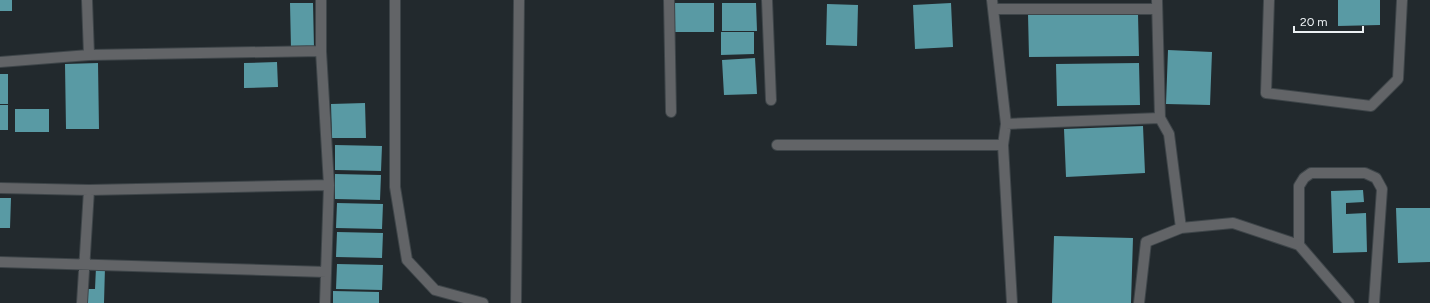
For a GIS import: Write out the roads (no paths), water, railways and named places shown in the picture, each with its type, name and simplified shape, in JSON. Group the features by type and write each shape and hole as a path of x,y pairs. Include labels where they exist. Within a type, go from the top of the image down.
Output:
{"street":[{"path":"88,0 89,55"},
{"path":"321,0 321,51 328,186 324,303"},
{"path":"395,0 395,187 407,260 435,290 483,303"},
{"path":"516,303 520,0"},
{"path":"669,0 671,112"},
{"path":"767,0 771,100"},
{"path":"1269,0 1266,93 1371,106 1398,79 1402,0"},
{"path":"1012,303 1004,144 1006,124 992,5 1157,5 1160,118 1169,134 1181,228"},
{"path":"0,62 89,55 321,51"},
{"path":"1006,124 1160,118"},
{"path":"777,144 1004,144"},
{"path":"1299,245 1299,186 1304,178 1311,173 1366,173 1376,178 1382,189 1374,303"},
{"path":"0,188 89,190 328,186"},
{"path":"82,303 89,190"},
{"path":"1139,303 1146,242 1181,228 1233,223 1299,245 1349,303"},
{"path":"0,262 326,272"}]}
